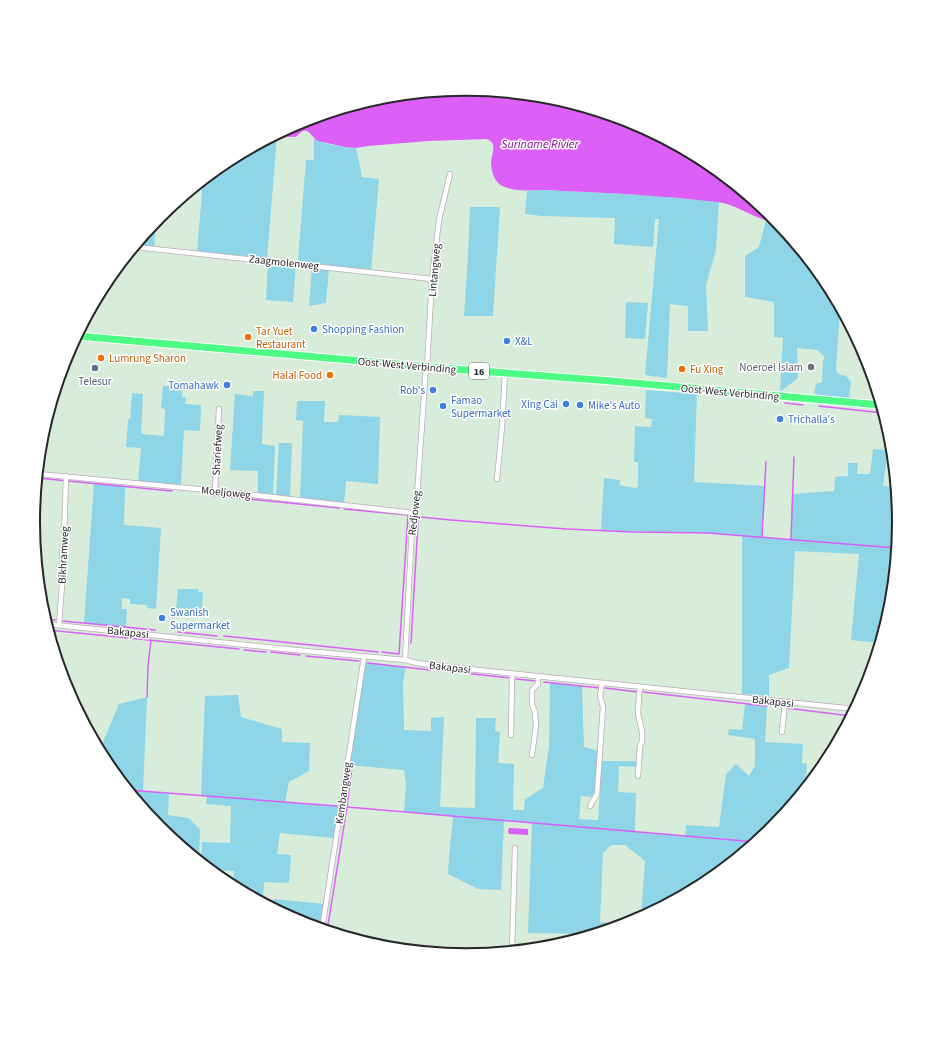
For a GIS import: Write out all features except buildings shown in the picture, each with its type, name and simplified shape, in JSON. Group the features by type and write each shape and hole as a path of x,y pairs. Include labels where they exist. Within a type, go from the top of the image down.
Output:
{"main road":[{"name":"Oost-West Verbinding","path":"83,337 875,404"}],"street":[{"name":"Lintangweg","path":"426,367 432,279 439,220 450,174"},
{"name":"Zaagmolenweg","path":"141,248 432,279"},
{"name":"Redjoweg","path":"405,660 410,563 414,513 417,496 426,367"},
{"path":"497,478 502,427 504,373"},
{"name":"Shariefweg","path":"215,491 219,409"},
{"name":"Moeljoweg","path":"43,475 66,480 215,491 414,513"},
{"name":"Bikhramweg","path":"59,625 66,480"},
{"name":"Bakapasi","path":"53,625 405,660 418,663 602,684 849,708"},
{"name":"Kembangweg","path":"323,924 364,657"},
{"path":"511,735 512,674"},
{"path":"532,755 536,725 535,712 532,704 532,690 538,684 538,677"},
{"path":"590,806 597,794 603,707 600,696 602,684"},
{"path":"638,776 640,746 642,741 642,732 638,714 640,688"},
{"path":"782,732 785,702"},
{"path":"512,946 515,848"}],"shaded area":[{"path":"314,139 329,144 356,148 362,177 379,179 371,271 312,264 298,260 306,160 314,160"},
{"path":"277,141 267,259 197,252 202,189 229,168"},
{"path":"537,190 644,195 719,202 716,250 706,285 708,331 688,331 688,306 670,304 667,378 645,375 659,219 655,219 653,247 614,244 615,218 542,216 525,214 527,191"},
{"path":"470,207 500,207 493,316 464,316"},
{"path":"766,220 804,263 835,310 839,318 836,370 838,374 846,376 851,382 849,398 821,396 814,393 816,384 822,382 824,356 817,350 797,348 798,378 780,392 783,338 774,337 774,302 745,297 745,256 759,247"},
{"path":"155,232 154,248 142,247"},
{"path":"268,263 296,265 293,302 266,300"},
{"path":"312,267 329,269 326,303 309,306"},
{"path":"626,302 648,303 645,339 625,338"},
{"path":"163,386 183,386 182,397 186,397 185,404 201,405 200,431 184,430 181,486 138,482 141,448 126,447 132,393 143,394 141,434 164,436 165,409 161,408"},
{"path":"646,390 697,394 694,482 764,486 762,537 791,540 792,494 834,491 835,477 848,476 848,463 858,463 857,474 870,474 873,449 886,450 887,459 883,486 890,487 892,522 891,550 884,606 874,642 851,640 859,554 795,551 789,668 769,675 769,696 742,694 742,536 708,533 601,531 604,478 620,480 620,485 634,488 638,487 638,462 634,462 635,426 651,427 652,419 645,418"},
{"path":"253,391 264,391 262,444 275,446 273,496 258,494 258,471 230,470 235,394 253,396"},
{"path":"297,401 325,401 324,422 338,422 339,415 380,417 378,484 346,481 344,504 300,499 303,421 296,420"},
{"path":"279,443 292,443 290,497 276,496"},
{"path":"94,483 125,486 124,525 161,528 156,609 147,608 147,605 130,604 130,599 122,598 122,609 127,609 126,627 84,623"},
{"path":"178,589 198,589 199,592 203,592 202,611 176,611"},
{"path":"365,662 406,667 403,683 404,730 431,731 431,718 444,717 440,807 475,808 476,718 496,718 495,731 500,732 498,763 514,764 513,810 524,810 525,799 543,788 549,746 550,683 582,686 584,747 599,751 597,792 593,797 581,796 579,819 598,820 602,761 636,761 636,767 619,766 618,792 636,793 635,832 685,836 686,825 719,827 726,774 736,764 749,776 755,766 755,739 728,735 729,729 742,730 745,704 767,706 765,742 803,744 802,763 807,764 806,779 804,782 767,824 747,843 703,877 641,911 645,861 625,845 611,845 603,853 600,922 611,923 577,934 528,933 532,823 504,821 501,890 478,889 448,874 453,817 404,812 406,784 404,770 348,765"},
{"path":"238,695 241,717 282,729 282,742 310,743 309,771 289,782 285,802 339,806 334,838 280,833 277,854 291,855 289,883 264,882 263,897 233,880 234,871 220,870 201,856 202,842 230,843 231,806 206,804 207,796 201,796 205,696"},
{"path":"147,697 143,791 169,793 168,815 189,818 200,830 199,854 165,824 146,803 128,782 101,742 103,742 119,704"},
{"path":"274,899 324,904 322,923 303,916 274,903"}],"water":[{"name":"Suriname Rivier","path":"466,96 522,100 576,111 603,119 654,140 703,168 747,202 766,220 729,205 717,202 640,195 510,189 499,183 494,177 491,162 493,145 486,139 428,141 356,148 318,141 307,131 302,132 295,137 286,137 329,119 356,111 410,100"},
{"path":"509,828 528,829 528,835 509,834"}],"waterway":[{"path":"785,403 803,405"},
{"path":"819,406 877,412"},
{"path":"791,539 794,457"},
{"path":"762,536 766,462"},
{"path":"43,479 172,491"},
{"path":"210,495 339,508"},
{"path":"344,509 408,515 399,654 382,652"},
{"path":"411,643 418,523 420,517 567,529 708,533 891,548"},
{"path":"63,621 155,630"},
{"path":"54,631 239,649"},
{"path":"178,632 217,636"},
{"path":"224,636 378,652"},
{"path":"147,697 151,640"},
{"path":"244,650 266,652"},
{"path":"271,652 300,655"},
{"path":"306,656 359,661"},
{"path":"368,663 430,670"},
{"path":"436,670 511,678"},
{"path":"516,679 536,681"},
{"path":"544,682 600,688"},
{"path":"605,688 638,692"},
{"path":"643,692 767,706"},
{"path":"786,708 846,715"},
{"path":"328,926 352,766"},
{"path":"135,791 337,806"},
{"path":"347,807 749,841"}],"place":[{"name":"Shopping Fashion","path":"314,329"},
{"name":"Tar Yuet Restaurant","path":"248,337"},
{"name":"X&L","path":"507,341"},
{"name":"Lumrung Sharon","path":"101,358"},
{"name":"Noeroel Islam","path":"811,367"},
{"name":"Telesur","path":"95,368"},
{"name":"Fu Xing","path":"682,369"},
{"name":"Halal Food","path":"330,375"},
{"name":"Tomahawk","path":"227,385"},
{"name":"Rob's","path":"433,390"},
{"name":"Xing Cai","path":"566,404"},
{"name":"Mike's Auto","path":"580,405"},
{"name":"Famao Supermarket","path":"443,406"},
{"name":"Trichalla's","path":"780,419"},
{"name":"Swanish Supermarket","path":"162,618"}]}
